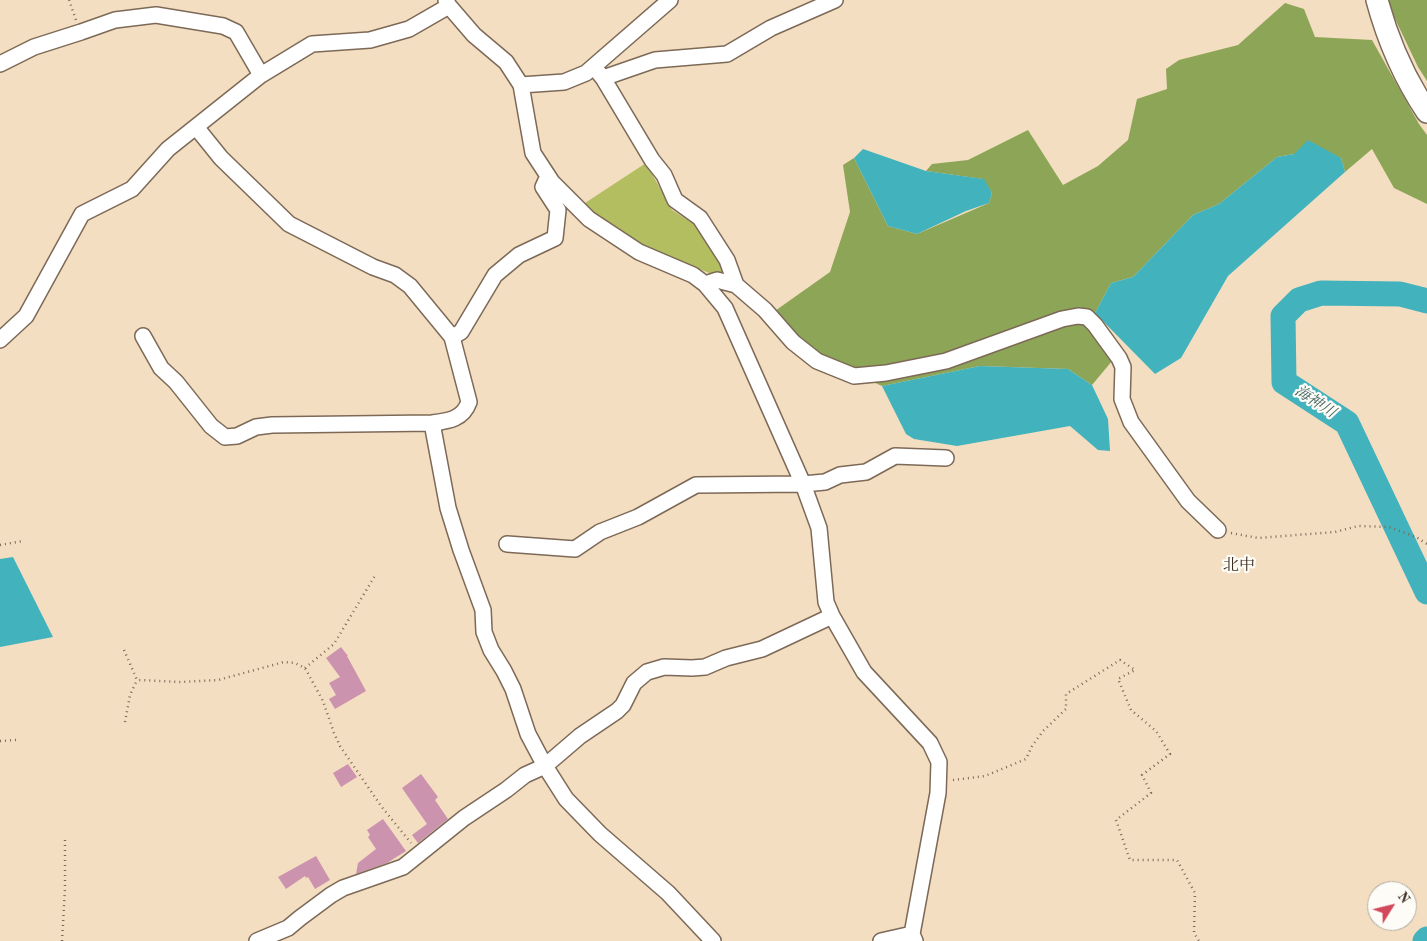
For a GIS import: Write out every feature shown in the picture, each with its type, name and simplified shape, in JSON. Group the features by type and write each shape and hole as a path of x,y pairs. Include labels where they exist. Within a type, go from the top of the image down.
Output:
{"street":[{"path":"599,72 670,0"},
{"path":"521,86 564,82 586,73 655,60 727,54 771,28 835,0"},
{"path":"1377,0 1394,53 1427,112"},
{"path":"0,340 26,316 82,214 132,190 168,149 261,75 312,44 370,40 409,29 447,3 474,35 506,62 521,86 533,153 552,182 589,219 639,252 692,275 704,284 725,308 803,484 820,528 826,602 832,616 864,672 930,743 939,762 938,793 914,937 881,941"},
{"path":"0,64 34,47 115,20 156,15 223,26 236,32 261,75"},
{"path":"599,72 652,160 664,175 675,200 700,218 727,260 736,285"},
{"path":"143,336 161,368 176,382 211,426 225,437 237,436 256,427 272,425 449,422 466,410 469,402 452,337 410,286 395,274 373,268 289,224 220,158 196,127"},
{"path":"452,337 461,332 495,275 519,255 555,238 558,210 543,187 548,176"},
{"path":"704,284 717,280 736,285 765,310 793,342 817,361 854,376 886,374 946,361 1062,319 1078,316 1087,318 1095,325 1119,358 1122,367 1122,399 1131,422 1188,501 1218,530"},
{"path":"432,423 448,508 483,610 484,632 490,650 513,689 528,734 545,766 566,799 600,834 668,894 713,941"},
{"path":"507,544 575,549 600,532 638,517 696,485 825,482 840,475 866,472 894,456 946,458"},
{"path":"257,941 288,928 337,892 403,867 464,818 525,775 545,766 580,736 623,705 634,683 647,672 664,667 705,667 726,658 762,649 832,616"}],"path":[{"path":"69,0 81,32"},
{"path":"1218,530 1258,538 1335,532 1358,526 1389,527 1416,537 1427,544"},
{"path":"0,545 23,541"},
{"path":"305,668 334,644 376,574"},
{"path":"124,650 137,680 130,695 125,722"},
{"path":"938,781 985,776 1026,759 1032,746 1043,731 1066,710 1066,694 1120,660 1135,670 1118,680 1131,710 1156,731 1170,754 1142,775 1151,794 1116,820 1130,860 1177,860 1195,893 1194,933 1199,941"},
{"path":"137,680 182,682 218,680 284,662 295,663 305,668 323,701 340,746 381,806 420,854"},
{"path":"0,741 16,740"},
{"path":"62,941 66,889 65,838"}],"green space":[{"path":"1386,0 1427,0 1427,81 1418,67"},
{"path":"1285,3 1304,9 1315,37 1372,40 1427,135 1427,204 1394,188 1372,149 1345,172 1341,158 1294,154 1277,157 1219,204 1193,215 1133,277 1111,283 1095,313 1112,361 1092,385 1068,369 980,366 882,386 804,351 772,313 830,272 850,212 843,165 854,158 888,226 917,234 989,203 992,193 983,179 926,171 932,164 968,160 1028,130 1063,185 1098,166 1128,140 1137,99 1167,89 1166,69 1179,60 1238,45"},
{"path":"646,163 672,210 697,226 723,263 726,280 639,244 605,223 585,203"}],"water":[{"path":"1308,140 1341,158 1345,172 1228,276 1181,358 1155,374 1095,313 1111,283 1133,277 1193,215 1219,204 1277,157 1294,154"},
{"path":"863,149 926,171 984,179 992,193 989,203 966,211 917,234 888,226 854,158"},
{"path":"980,366 1068,369 1092,385 1108,419 1110,451 1098,450 1070,426 957,446 914,439 906,434 882,386"},
{"path":"13,557 53,637 0,647 0,559"}],"building":[{"path":"341,647 348,656 366,691 335,709 329,699 336,695 329,683 340,677 326,658"},
{"path":"348,764 357,777 341,787 333,773"},
{"path":"421,774 438,797 435,800 448,819 418,843 412,835 427,824 402,788"},
{"path":"383,819 406,851 387,863 356,874 358,863 376,849 368,837 370,835 367,830"},
{"path":"316,856 330,880 315,889 308,877 306,878 305,876 286,889 278,877"}],"waterway":[{"name":"海神川","path":"1427,301 1400,294 1321,293 1299,300 1283,316 1284,382 1347,423 1427,592"}],"district":[{"name":"北中","path":"1239,566"}]}
